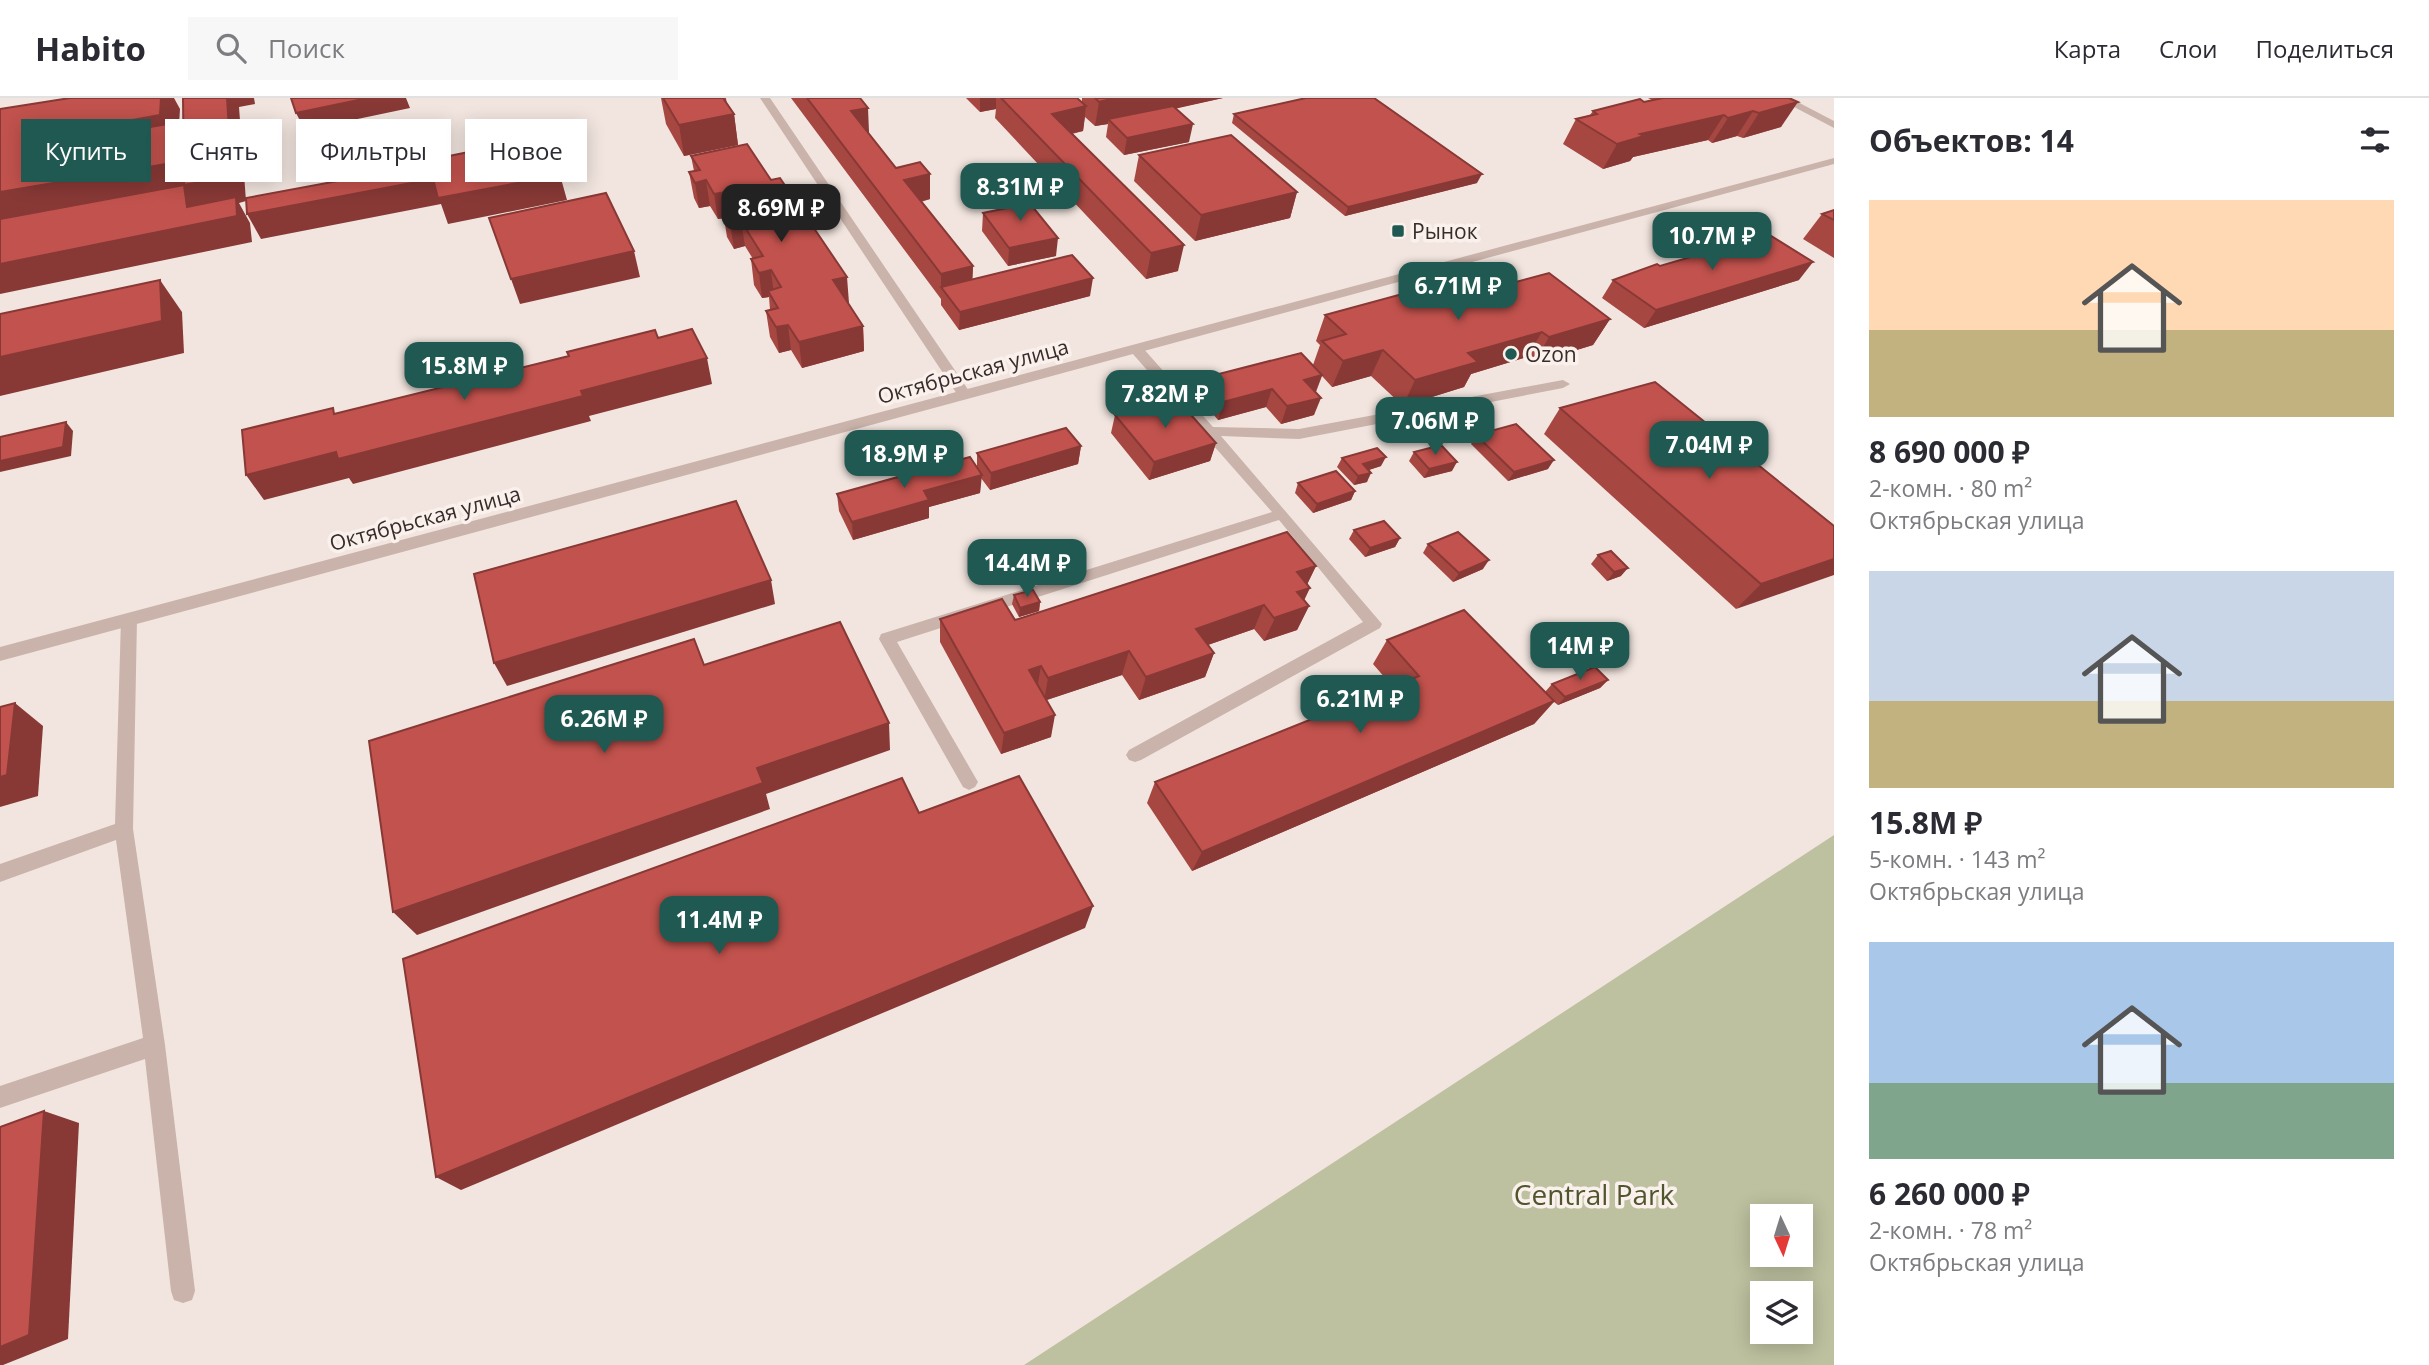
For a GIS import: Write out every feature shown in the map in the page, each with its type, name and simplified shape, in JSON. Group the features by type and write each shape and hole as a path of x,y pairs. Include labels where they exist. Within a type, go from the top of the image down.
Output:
{"street":[{"path":"765,98 964,394"},
{"path":"1782,98 1834,125"},
{"name":"Октябрьская улица","path":"0,654 1834,161"},
{"path":"1135,755 1374,624 1282,514 1137,350"},
{"path":"1206,431 1299,434 1563,384"},
{"path":"969,782 887,639 1282,514"},
{"path":"130,619 124,829 154,1045 183,1291"},
{"path":"0,873 124,829"},
{"path":"0,1097 154,1045"}],"green space":[{"name":"Central Park","path":"1834,835 1834,1365 1024,1365"}],"building":[{"path":"70,98 161,98 160,115 138,119 21,119 21,182 59,182 0,192 0,109"},
{"path":"183,98 227,98 228,119 183,119"},
{"path":"291,98 368,98 296,113"},
{"path":"663,98 723,98 734,114 679,125"},
{"path":"807,98 860,98 868,108 851,111 896,168 920,162 930,174 904,180 973,266 941,274"},
{"path":"1001,98 1077,98 1086,106 1052,114 1184,245 1151,253"},
{"path":"1095,98 1115,98 1099,102"},
{"path":"1306,98 1374,98 1482,174 1348,207 1234,114"},
{"path":"1663,98 1789,98 1798,102 1759,113 1753,111 1728,118 1724,115 1640,134 1644,136 1617,144 1576,119 1597,114 1593,111 1640,99 1644,102"},
{"path":"1173,106 1193,124 1127,138 1108,119"},
{"path":"165,124 165,164 151,167 151,127"},
{"path":"1231,135 1297,192 1201,215 1139,155"},
{"path":"747,144 771,180 780,178 847,277 833,280 863,326 799,342 788,325 776,327 766,311 778,308 768,291 781,287 771,270 759,273 751,259 763,256 741,221 730,223 723,211 735,209 725,192 714,194 706,180 695,183 689,172 700,170 691,156"},
{"path":"465,153 465,182 523,182 438,198 434,182 451,182 451,156"},
{"path":"332,182 417,182 247,214 246,198"},
{"path":"184,185 187,207 236,197 237,216 0,264 0,219"},
{"path":"606,193 634,251 511,279 489,218"},
{"path":"1023,195 1058,238 1009,248 983,213 1007,208 1000,200"},
{"path":"1834,210 1834,220 1822,214"},
{"path":"1768,234 1813,262 1656,310 1613,280 1657,264 1660,266"},
{"path":"1072,255 1093,278 960,312 941,287"},
{"path":"1549,273 1610,319 1549,337 1542,332 1468,353 1478,362 1415,380 1383,350 1343,361 1322,341 1346,334 1325,315 1472,275 1490,289"},
{"path":"160,280 162,321 0,357 0,314"},
{"path":"692,329 707,358 581,391 583,396 338,459 336,452 246,475 242,430 333,408 334,414 569,356 567,352 655,330 658,338"},
{"path":"1301,353 1322,375 1304,380 1321,398 1287,406 1272,389 1223,402 1203,378"},
{"path":"1655,382 1834,526 1834,559 1761,584 1560,408"},
{"path":"1176,398 1216,443 1154,462 1115,415"},
{"path":"66,422 63,447 0,461 0,437"},
{"path":"1516,424 1554,460 1514,472 1476,435"},
{"path":"1066,428 1081,446 991,473 977,453"},
{"path":"1441,445 1457,462 1429,469 1414,452"},
{"path":"1377,448 1386,457 1363,464 1371,473 1358,476 1342,458"},
{"path":"970,457 982,475 924,491 929,500 852,522 837,494"},
{"path":"1336,471 1355,491 1317,504 1298,483"},
{"path":"736,501 771,580 494,663 474,574"},
{"path":"1384,521 1400,538 1370,548 1354,530"},
{"path":"1287,532 1316,566 1297,572 1310,588 1297,592 1309,606 1274,618 1264,605 1196,629 1214,653 1146,677 1129,651 1048,678 1041,666 1029,670 1055,715 1004,733 940,619 1002,599 1015,620"},
{"path":"1458,532 1489,560 1459,573 1428,544"},
{"path":"1611,551 1628,568 1614,572 1598,555"},
{"path":"1033,590 1040,602 1020,608 1014,595"},
{"path":"1464,610 1554,701 1202,852 1155,782 1419,676 1387,640"},
{"path":"840,622 889,723 757,768 763,783 393,912 369,741 694,639 704,665"},
{"path":"1595,667 1608,680 1565,697 1552,684"},
{"path":"15,703 7,775 0,777 0,707"},
{"path":"1019,776 1093,906 436,1177 403,959 902,778 919,813"},
{"path":"44,1111 29,1335 0,1347 0,1127"}],"place":[{"name":"Рынок","path":"1398,231"},
{"name":"Ozon","path":"1511,354"}]}
